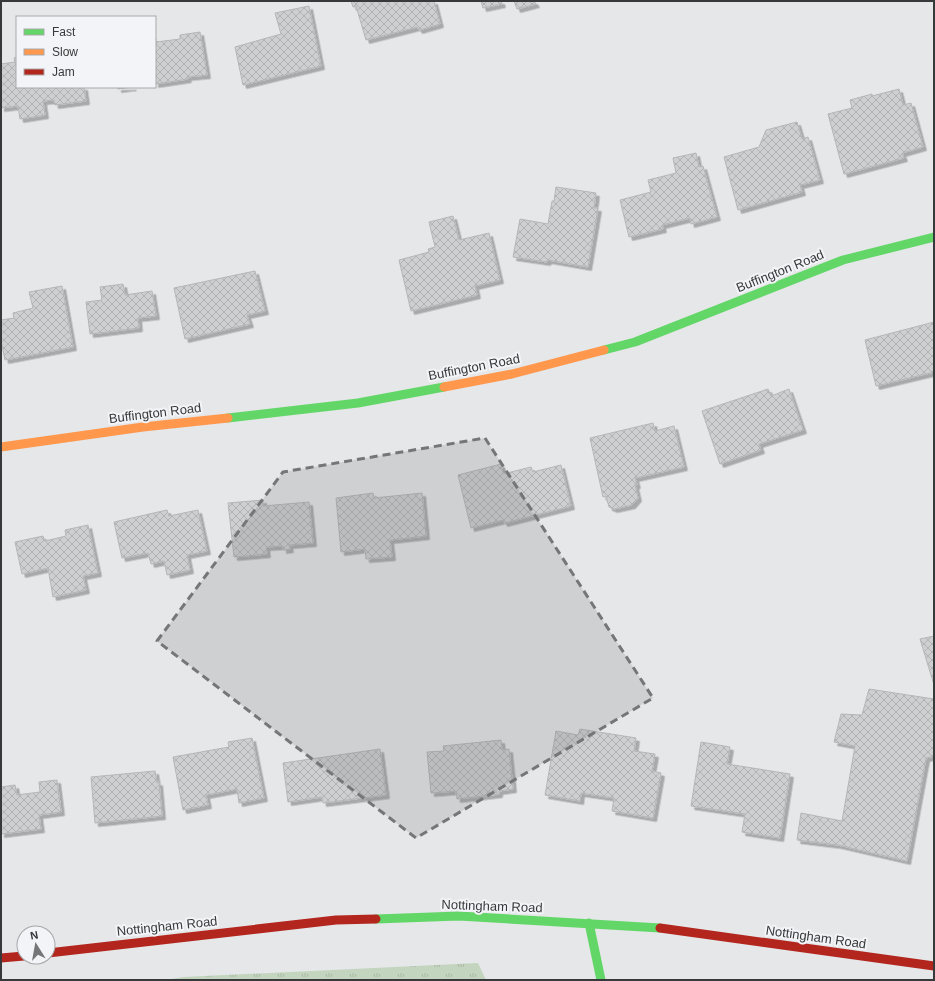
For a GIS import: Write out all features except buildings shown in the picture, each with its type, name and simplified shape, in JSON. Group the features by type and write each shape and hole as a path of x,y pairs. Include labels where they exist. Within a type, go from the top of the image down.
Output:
{"street":[{"name":"Buffington Road","path":"1,447 143,427 358,403 512,374 635,342 843,260 934,237"},
{"name":"Nottingham Road","path":"56,952 336,920 459,916 654,927 934,966"},
{"path":"589,923 601,980"},
{"path":"1,958 16,957"}],"highlighted area":[{"path":"485,438 653,698 416,838 157,641 283,472"}],"green space":[{"path":"478,963 486,980 164,980 184,977"}],"traffic: fast":[{"path":"604,350 635,342 843,260 934,237"},
{"path":"228,418 358,403 444,387"},
{"path":"376,919 459,916 660,928"},
{"path":"589,923 601,980"}],"traffic: slow":[{"path":"444,387 512,374 604,350"},
{"path":"1,447 143,427 228,418"}],"traffic: jam":[{"path":"56,952 336,920 376,919"},
{"path":"660,928 934,966"},
{"path":"1,958 16,957"}]}
